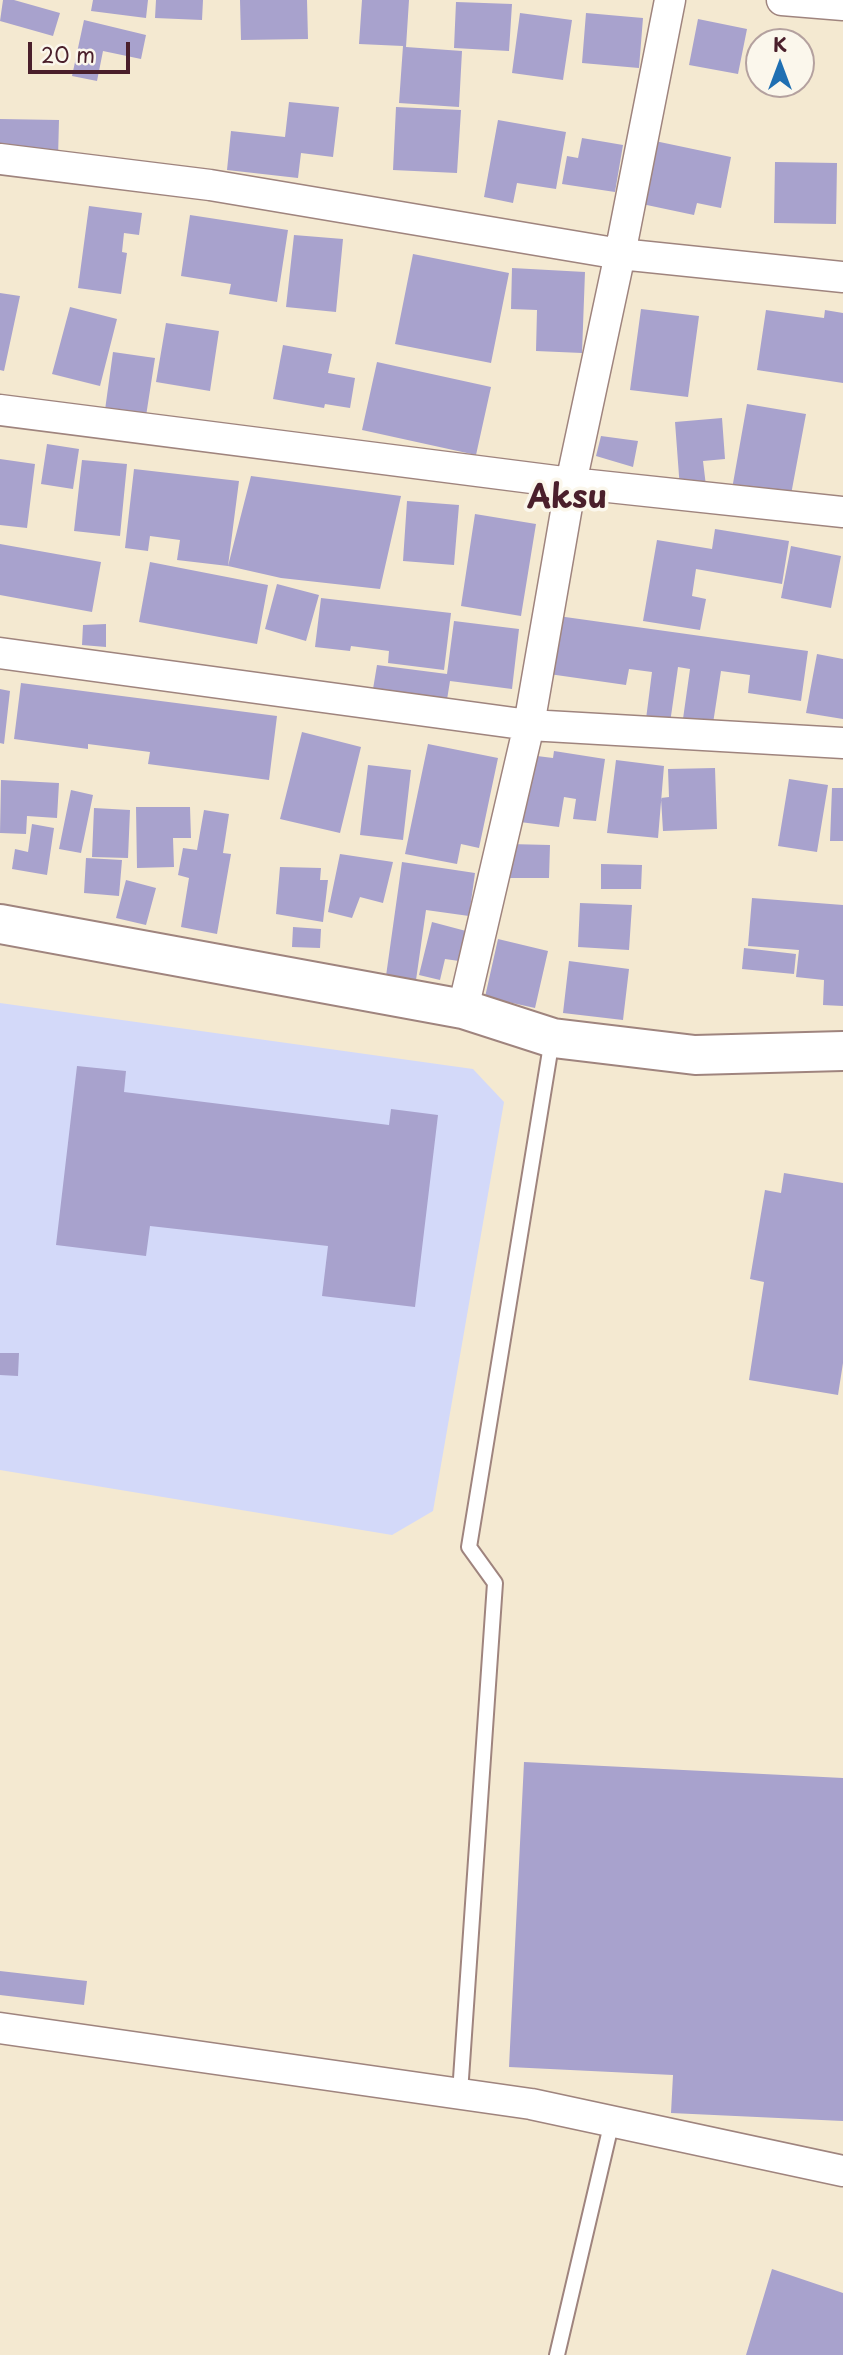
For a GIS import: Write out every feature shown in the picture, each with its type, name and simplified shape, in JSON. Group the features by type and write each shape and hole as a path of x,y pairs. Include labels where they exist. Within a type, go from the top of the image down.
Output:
{"street":[{"path":"463,1009 529,725 571,483 670,0"},
{"path":"782,0 843,5"},
{"path":"0,159 209,185 620,254 843,277"},
{"path":"0,410 571,483 843,512"},
{"path":"0,653 529,725 843,743"},
{"path":"0,924 463,1009 553,1038 695,1055 843,1051"},
{"path":"0,2028 531,2104 843,2171"}],"lane":[{"path":"460,2094 495,1583 469,1547 553,1038"},
{"path":"557,2355 612,2121"}],"shaded area":[{"path":"0,1003 473,1069 504,1102 433,1511 392,1535 0,1470"}],"building":[{"path":"3,0 14,0 60,13 53,36 0,21"},
{"path":"93,0 148,0 146,18 91,11"},
{"path":"156,0 203,0 202,20 155,18"},
{"path":"240,0 307,0 308,39 241,40"},
{"path":"362,0 409,0 406,47 462,51 459,107 399,103 403,46 359,44"},
{"path":"456,2 512,4 509,51 454,48"},
{"path":"520,13 572,20 563,80 512,73"},
{"path":"586,13 643,18 639,68 582,63"},
{"path":"698,19 745,29 738,74 689,65"},
{"path":"84,20 146,35 141,59 103,51 97,81 72,76"},
{"path":"289,102 339,107 333,157 301,153 298,178 227,170 231,131 285,137"},
{"path":"396,107 461,110 457,173 393,170"},
{"path":"0,119 59,120 58,158 0,157"},
{"path":"498,120 566,132 556,189 517,183 513,203 484,197"},
{"path":"582,138 623,145 615,192 562,184 567,156 578,158"},
{"path":"655,141 731,157 721,208 697,203 694,215 642,204"},
{"path":"775,162 837,163 836,224 774,223"},
{"path":"89,206 142,213 139,235 124,233 122,252 127,253 121,294 78,288"},
{"path":"190,215 288,230 277,302 229,294 231,284 181,276"},
{"path":"294,235 343,239 336,312 286,307"},
{"path":"413,254 509,273 491,363 395,344"},
{"path":"512,268 585,272 582,353 536,351 537,310 511,309"},
{"path":"0,293 20,296 4,371 0,370"},
{"path":"70,307 117,319 100,386 52,374"},
{"path":"641,309 699,316 688,397 630,390"},
{"path":"766,310 824,318 825,310 843,313 843,383 757,370"},
{"path":"166,323 219,331 210,391 156,382"},
{"path":"283,345 332,354 328,373 355,378 350,408 325,404 324,408 273,399"},
{"path":"113,352 155,358 146,416 105,410"},
{"path":"377,362 491,387 476,455 362,430"},
{"path":"747,404 806,414 790,500 732,489"},
{"path":"722,418 725,459 703,461 706,486 680,489 675,422"},
{"path":"601,436 638,441 633,467 596,456"},
{"path":"47,444 79,449 73,489 41,484"},
{"path":"0,459 35,464 27,528 0,525"},
{"path":"82,460 127,464 120,536 74,531"},
{"path":"134,469 239,481 228,566 177,560 180,540 150,536 148,551 125,548"},
{"path":"251,476 401,496 380,589 281,578 228,566"},
{"path":"407,501 459,505 454,565 403,561"},
{"path":"475,514 536,524 521,616 461,606"},
{"path":"715,529 789,541 782,584 696,569 692,596 706,599 700,630 643,621 657,540 712,549"},
{"path":"0,544 101,562 92,612 0,595"},
{"path":"791,546 841,556 831,608 781,598"},
{"path":"150,562 268,585 257,644 139,622"},
{"path":"277,584 319,595 306,641 265,629"},
{"path":"321,598 451,613 444,670 388,663 389,651 351,646 350,651 315,647"},
{"path":"558,616 808,651 801,701 748,693 750,675 721,671 712,730 682,726 690,669 678,667 670,723 646,719 652,672 629,669 626,685 549,674"},
{"path":"454,621 519,629 512,689 450,681 445,712 371,701 377,665 447,674"},
{"path":"106,624 106,647 82,645 83,625"},
{"path":"817,654 843,659 843,719 806,713"},
{"path":"21,683 277,716 269,780 148,764 150,752 88,744 88,749 14,739"},
{"path":"0,689 10,691 4,744 0,743"},
{"path":"302,732 361,747 340,833 280,819"},
{"path":"428,744 498,758 479,848 461,844 457,864 405,854"},
{"path":"554,751 605,759 596,821 573,819 576,799 564,797 559,827 520,822 529,755 553,758"},
{"path":"616,760 664,766 658,838 607,833"},
{"path":"368,765 411,770 403,840 360,835"},
{"path":"715,768 717,829 663,831 661,798 669,797 668,769"},
{"path":"789,779 828,785 817,852 778,846"},
{"path":"1,780 59,783 57,818 27,816 26,834 0,833"},
{"path":"832,788 843,788 843,841 830,841"},
{"path":"71,790 93,795 81,853 59,849"},
{"path":"136,807 190,807 191,838 173,838 174,867 137,868"},
{"path":"94,808 130,810 128,858 92,857"},
{"path":"204,810 229,814 223,853 231,854 217,934 181,927 189,878 178,875 183,848 197,850"},
{"path":"32,824 54,828 47,875 12,869 15,849 28,852"},
{"path":"509,844 550,845 549,878 509,878"},
{"path":"340,854 393,862 383,903 360,897 352,918 328,912"},
{"path":"86,858 122,860 119,896 84,893"},
{"path":"402,862 475,873 469,916 426,910 416,980 386,976"},
{"path":"601,864 642,865 641,889 601,889"},
{"path":"280,867 321,868 320,880 328,880 323,922 276,914"},
{"path":"126,880 156,888 146,925 116,918"},
{"path":"752,898 843,905 843,1006 823,1005 824,980 796,977 799,950 748,946"},
{"path":"580,903 632,905 629,950 578,947"},
{"path":"432,922 466,931 459,961 445,959 440,980 419,975"},
{"path":"293,927 321,929 320,948 292,947"},
{"path":"498,939 548,951 535,1008 485,997"},
{"path":"744,948 796,954 794,974 742,969"},
{"path":"569,961 629,969 623,1020 563,1013"},
{"path":"77,1066 126,1071 124,1092 389,1125 391,1109 438,1115 415,1307 322,1296 328,1246 150,1226 146,1256 56,1245"},
{"path":"784,1173 843,1183 843,1363 838,1395 749,1380 764,1282 750,1279 765,1190 781,1193"},
{"path":"0,1353 19,1353 18,1376 0,1375"},
{"path":"524,1762 843,1778 843,2121 671,2113 673,2075 509,2067"},
{"path":"0,1971 87,1981 84,2005 0,1995"},
{"path":"772,2269 843,2293 843,2355 746,2355"}],"district":[{"name":"Aksu","path":"567,499"}]}
